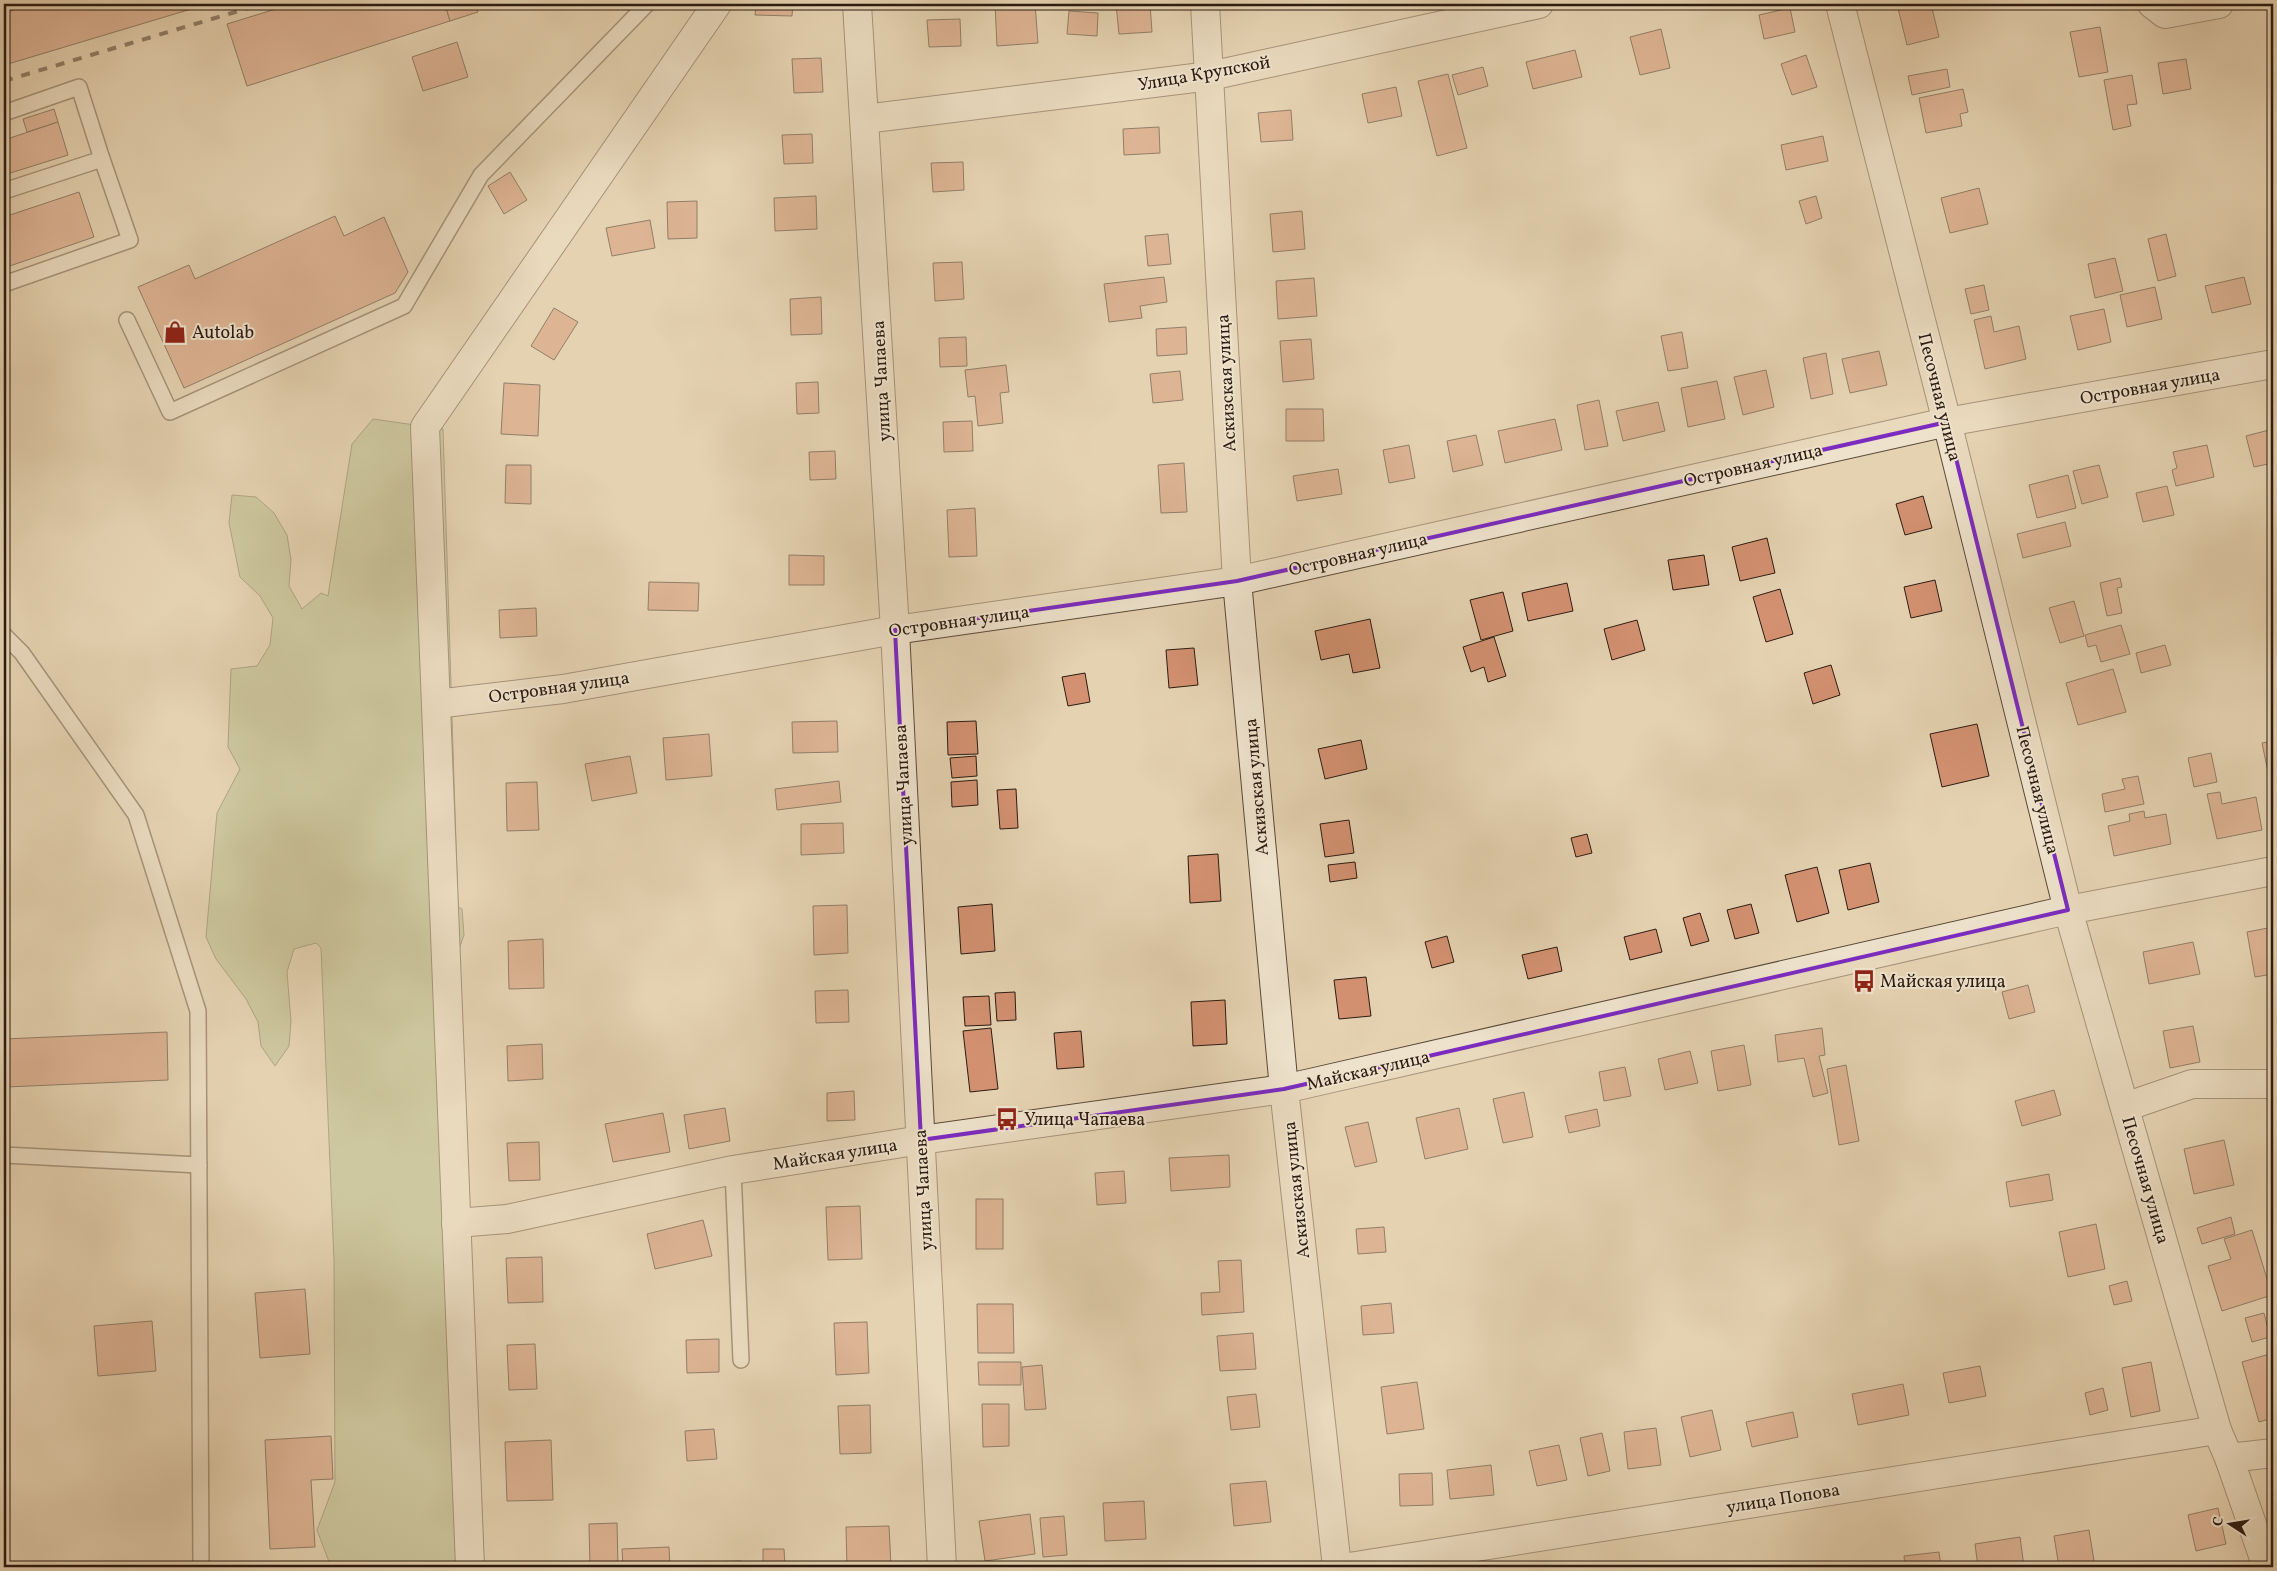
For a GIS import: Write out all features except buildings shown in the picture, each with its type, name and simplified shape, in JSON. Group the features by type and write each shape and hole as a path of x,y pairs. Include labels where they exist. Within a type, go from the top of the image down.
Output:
{"street":[{"path":"470,1567 425,426 717,4"},
{"name":"улица Чапаева","path":"856,4 865,119 895,630 942,1567"},
{"name":"Аскизская улица","path":"1205,4 1237,581 1284,1089 1337,1567"},
{"name":"Улица Крупской","path":"865,119 1210,76 1539,4"},
{"name":"Песочная улица","path":"1840,4 1947,422 2068,910 2217,1430 2229,1458 2267,1567"},
{"path":"2152,4 2164,14 2218,4"},
{"name":"Островная улица","path":"436,704 563,689 895,630 1237,581 1947,422 2273,364"},
{"name":"Майская улица","path":"456,1223 507,1219 733,1170 921,1140 1284,1089 2068,910 2273,871"},
{"path":"2125,1107 2192,1084 2273,1084"},
{"name":"улица Попова","path":"1348,1567 2217,1430"},
{"path":"2229,1458 2273,1453"}],"lane":[{"path":"127,320 170,412 404,306 481,175 647,4"},
{"path":"4,113 79,87 130,240 4,284"},
{"path":"4,191 102,159"},
{"path":"4,635 22,653 136,815 198,1011 201,1567"},
{"path":"4,1155 199,1165"},
{"path":"733,1170 741,1360"}],"highlighted area":[{"path":"1947,422 2068,910 1284,1089 921,1140 895,630 1237,581"}],"green space":[{"path":"373,419 443,429 458,907 462,909 464,935 459,949 478,1567 331,1567 317,1530 335,1482 334,1261 321,948 316,943 294,949 287,972 291,1021 289,1046 275,1066 261,1046 258,1022 246,999 216,959 206,937 217,813 240,769 228,747 231,669 257,666 270,645 273,618 260,596 240,577 229,523 232,495 256,497 274,513 287,535 291,560 289,586 302,609 321,593 328,596 352,444"}],"railway":[{"path":"4,81 262,4"}],"place":[{"name":"Autolab","path":"175,332"},
{"name":"Майская улица","path":"1864,981"},
{"name":"Улица Чапаева","path":"1007,1119"}]}
